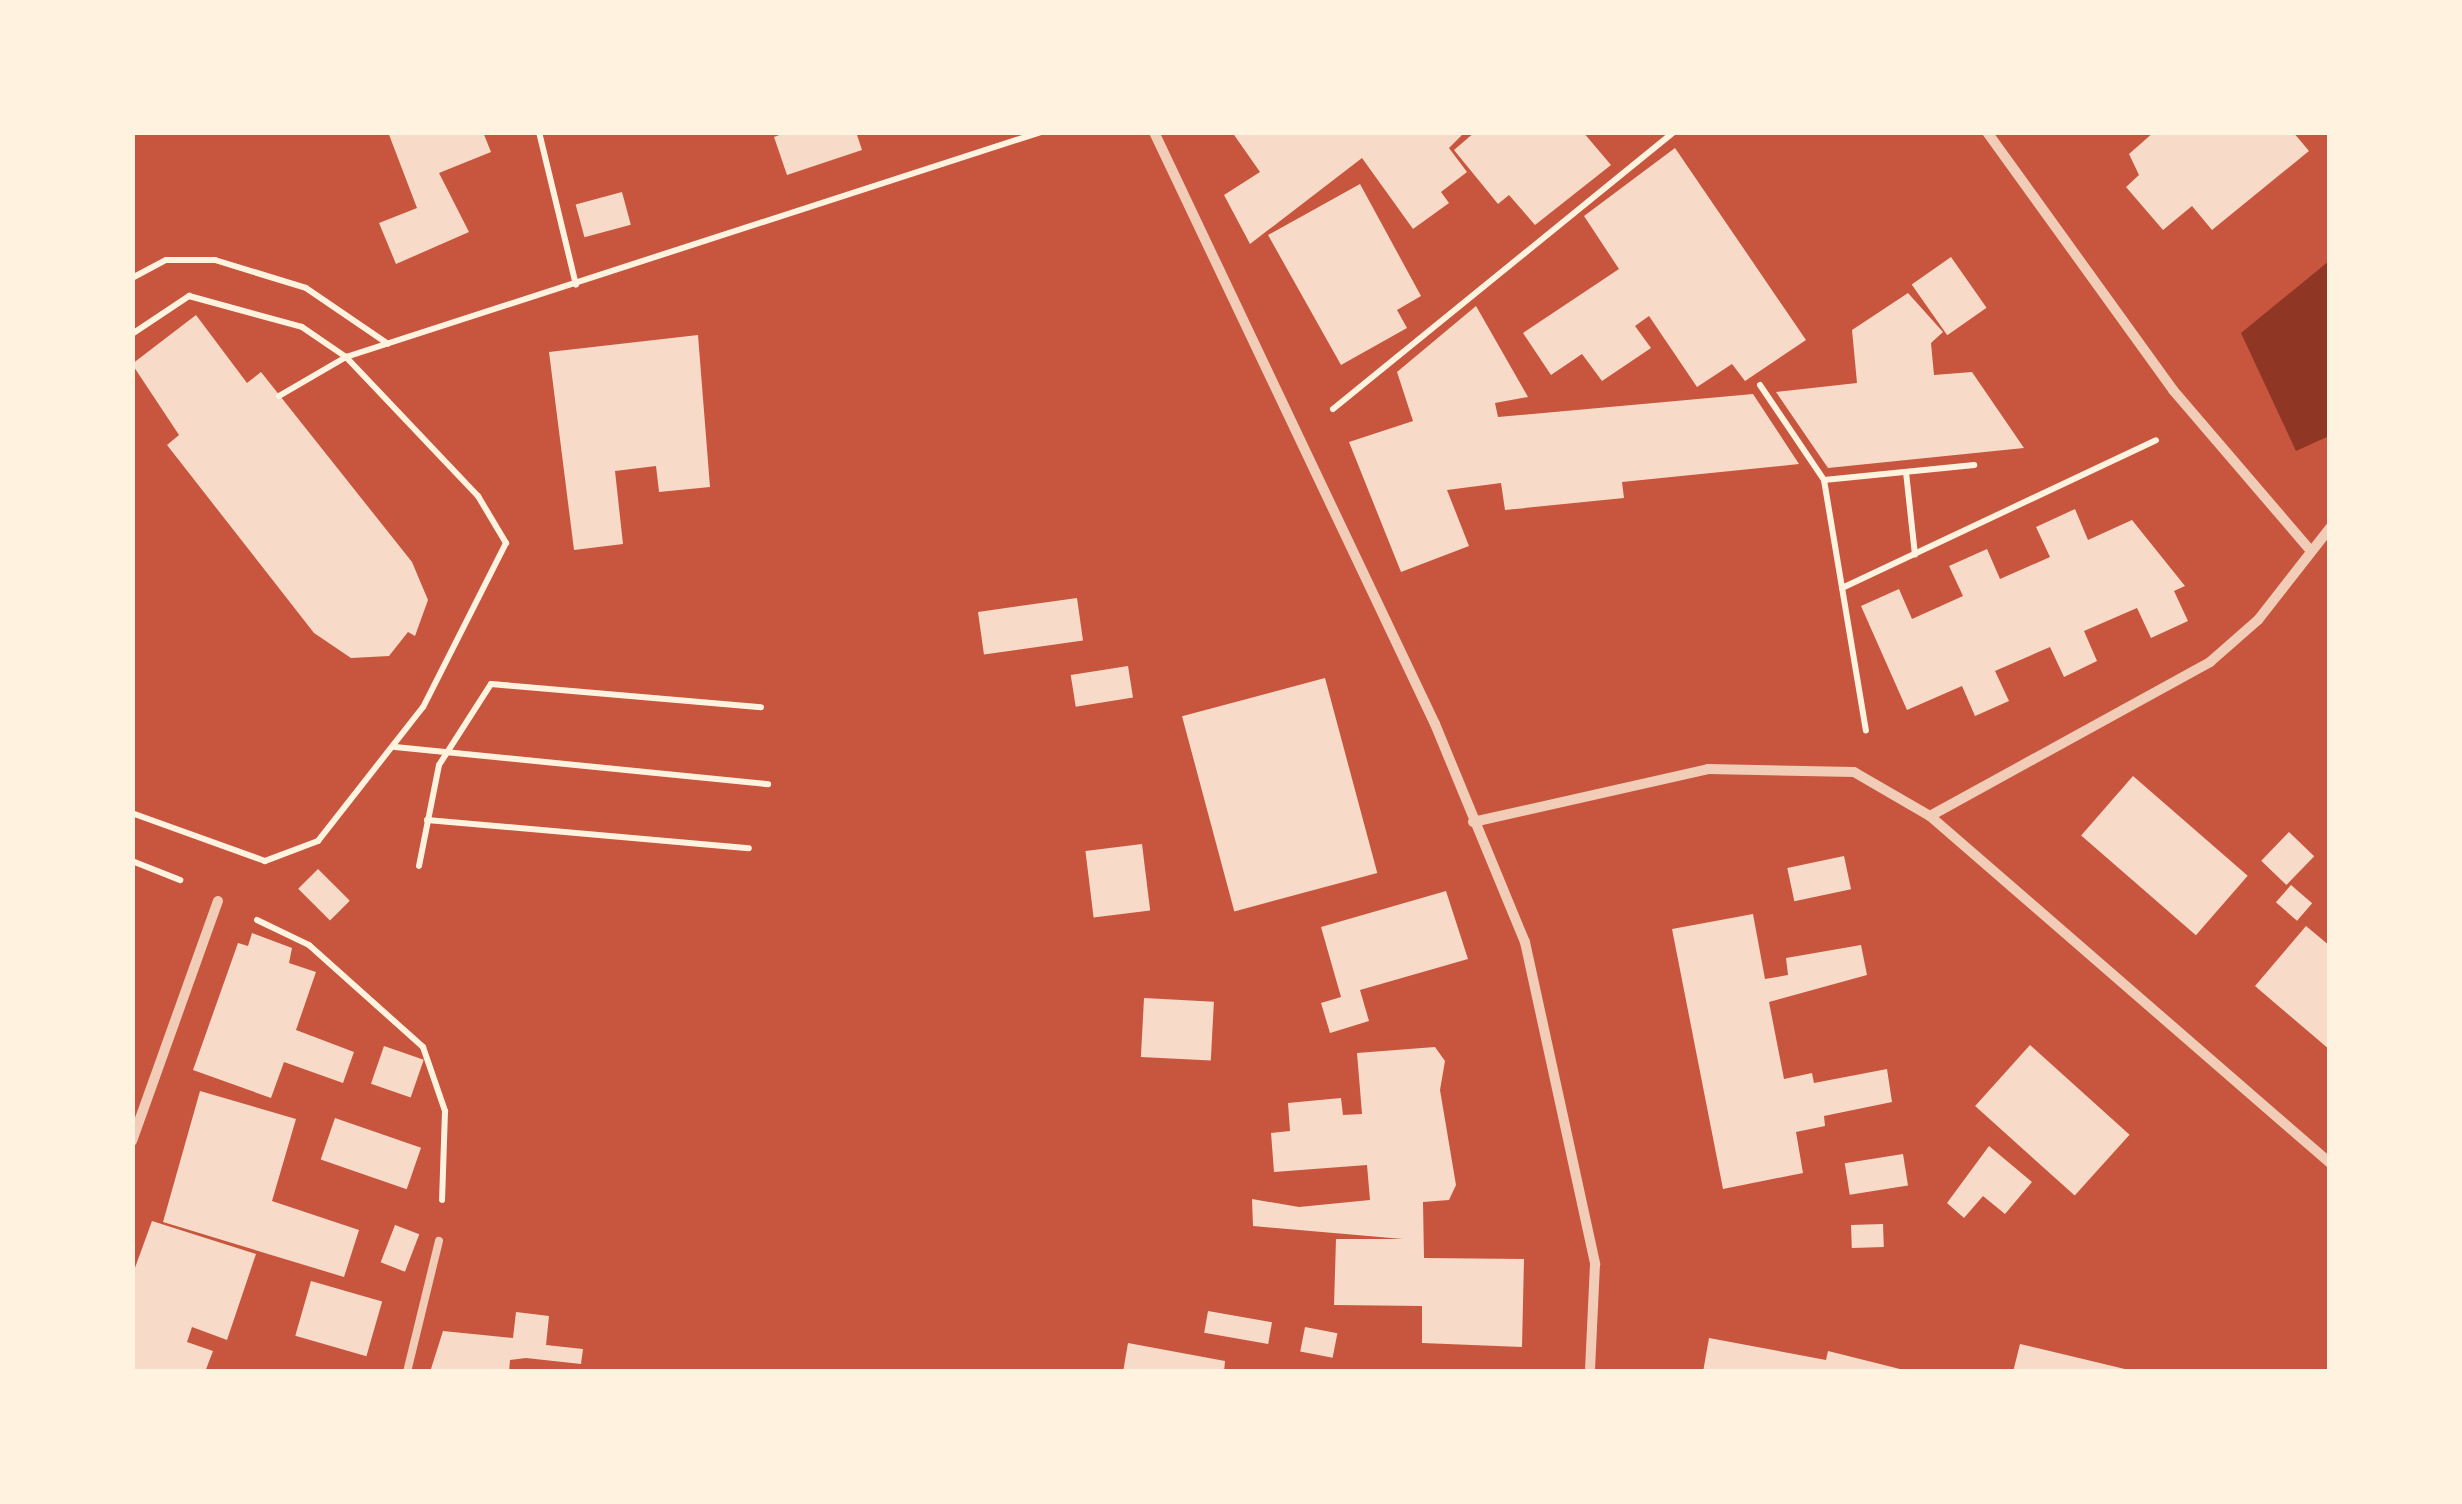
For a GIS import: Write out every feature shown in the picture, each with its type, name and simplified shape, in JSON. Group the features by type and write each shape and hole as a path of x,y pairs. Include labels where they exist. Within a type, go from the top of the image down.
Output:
{"street":[{"path":"1154,132 1296,433 1525,942 1546,1020 1595,1264 1590,1372"},
{"path":"1987,132 2190,411 2310,550"},
{"path":"1930,816 2210,662 2258,620 2330,528"},
{"path":"1474,822 1636,781 1762,764 1854,772 1930,816 2330,1164"},
{"path":"132,1141 218,901"}],"lane":[{"path":"407,1372 439,1241"}],"path":[{"path":"540,132 576,285"},
{"path":"278,396 346,357 1042,132"},
{"path":"1296,433 1674,132"},
{"path":"132,278 166,260 215,260 306,288 389,344"},
{"path":"132,334 189,296 302,326 346,357 478,496 506,543 459,648 394,747 318,841 288,860 236,854 132,813"},
{"path":"1760,386 1824,480 1866,730"},
{"path":"1842,588 2137,456 2190,411"},
{"path":"1824,480 1974,465"},
{"path":"1906,472 1915,555"},
{"path":"419,866 446,754 492,684 761,706"},
{"path":"394,747 768,784"},
{"path":"428,820 748,848"},
{"path":"218,901 309,945 422,1047 445,1110 439,1241"}],"shaded area":[{"path":"2329,261 2329,436 2296,451 2241,333"}],"building":[{"path":"388,132 483,132 491,152 439,173 469,232 396,264 379,223 417,208"},
{"path":"787,132 856,132 862,150 787,175 774,137"},
{"path":"1232,132 1465,132 1449,148 1467,172 1441,192 1449,203 1413,229 1362,158 1250,244 1224,195 1260,172"},
{"path":"1475,132 1583,132 1611,165 1535,225 1509,195 1498,204 1454,150"},
{"path":"2154,132 2293,132 2309,151 2212,230 2192,206 2163,230 2126,187 2139,175 2129,154"},
{"path":"1675,148 1806,340 1745,381 1732,364 1697,387 1649,316 1635,326 1651,348 1602,381 1582,354 1551,375 1523,333 1619,269 1584,216"},
{"path":"1360,184 1421,296 1397,310 1407,328 1341,365 1268,235"},
{"path":"622,192 631,225 584,237 576,204"},
{"path":"1951,257 1987,308 1947,335 1912,285"},
{"path":"1908,293 1943,332 1931,343 1934,375 1972,372 2024,448 1828,468 1776,392 1857,383 1852,330"},
{"path":"1476,306 1528,397 1495,403 1498,417 1753,394 1799,464 1622,482 1624,498 1505,510 1501,483 1447,490 1469,546 1401,572 1349,442 1413,421 1397,372"},
{"path":"196,315 247,383 261,372 412,562 428,600 415,636 408,632 389,656 351,658 314,633 167,445 179,435 132,364"},
{"path":"698,335 710,487 659,492 656,466 615,471 623,544 574,550 549,352"},
{"path":"2075,509 2088,540 2132,520 2185,586 2174,591 2188,621 2151,638 2137,608 2084,631 2097,661 2064,677 2050,647 1995,671 2009,701 1975,716 1962,686 1907,710 1861,606 1899,589 1912,619 1963,596 1949,566 1987,549 2000,579 2050,557 2036,527"},
{"path":"1077,598 1083,641 984,654 978,612"},
{"path":"1128,666 1133,698 1076,707 1071,675"},
{"path":"1325,678 1377,873 1234,911 1182,716"},
{"path":"2133,776 2248,876 2196,935 2081,836"},
{"path":"2289,832 2314,856 2286,885 2261,861"},
{"path":"1142,844 1150,911 1094,917 1085,851"},
{"path":"1844,856 1851,889 1794,901 1787,868"},
{"path":"318,869 350,901 330,921 298,889"},
{"path":"2291,885 2312,903 2297,921 2276,902"},
{"path":"1446,891 1468,959 1360,990 1369,1021 1330,1033 1321,1003 1341,997 1321,927"},
{"path":"1753,914 1765,979 1788,975 1786,958 1861,945 1867,975 1769,1002 1784,1079 1812,1073 1814,1083 1887,1069 1892,1102 1824,1116 1825,1126 1796,1132 1803,1173 1723,1189 1672,929"},
{"path":"2306,926 2330,946 2330,1050 2255,986"},
{"path":"252,933 292,948 289,963 316,972 296,1030 354,1052 343,1083 284,1062 271,1098 193,1070 238,943 248,946"},
{"path":"1144,998 1214,1002 1211,1061 1141,1057"},
{"path":"2030,1045 2130,1135 2075,1196 1975,1106"},
{"path":"384,1046 424,1060 411,1097 371,1084"},
{"path":"1435,1047 1445,1061 1440,1090 1456,1185 1449,1200 1423,1202 1424,1258 1524,1259 1522,1347 1422,1343 1422,1306 1334,1305 1336,1239 1403,1239 1253,1226 1252,1199 1299,1207 1370,1200 1367,1165 1274,1172 1271,1133 1290,1131 1288,1103 1341,1098 1343,1115 1362,1114 1357,1053"},
{"path":"200,1091 296,1119 272,1201 359,1230 344,1277 163,1222"},
{"path":"335,1118 421,1148 407,1189 321,1160"},
{"path":"1989,1146 2032,1182 2005,1214 1983,1196 1964,1218 1947,1203"},
{"path":"1903,1154 1908,1186 1850,1195 1845,1163"},
{"path":"152,1221 256,1254 227,1340 192,1327 187,1342 213,1351 205,1372 132,1372 132,1276"},
{"path":"1883,1224 1884,1247 1852,1248 1851,1225"},
{"path":"395,1225 419,1234 405,1272 381,1262"},
{"path":"311,1281 382,1301 366,1356 295,1336"},
{"path":"1208,1311 1272,1322 1268,1344 1204,1333"},
{"path":"516,1312 549,1316 546,1345 583,1349 581,1364 526,1358 510,1360 509,1372 430,1372 443,1331 513,1338"},
{"path":"1305,1327 1337,1333 1333,1358 1300,1352"},
{"path":"1709,1338 1826,1360 1828,1351 1912,1372 1703,1372"},
{"path":"1128,1343 1225,1361 1224,1372 1123,1372"},
{"path":"2020,1344 2129,1370 2013,1372"}]}
